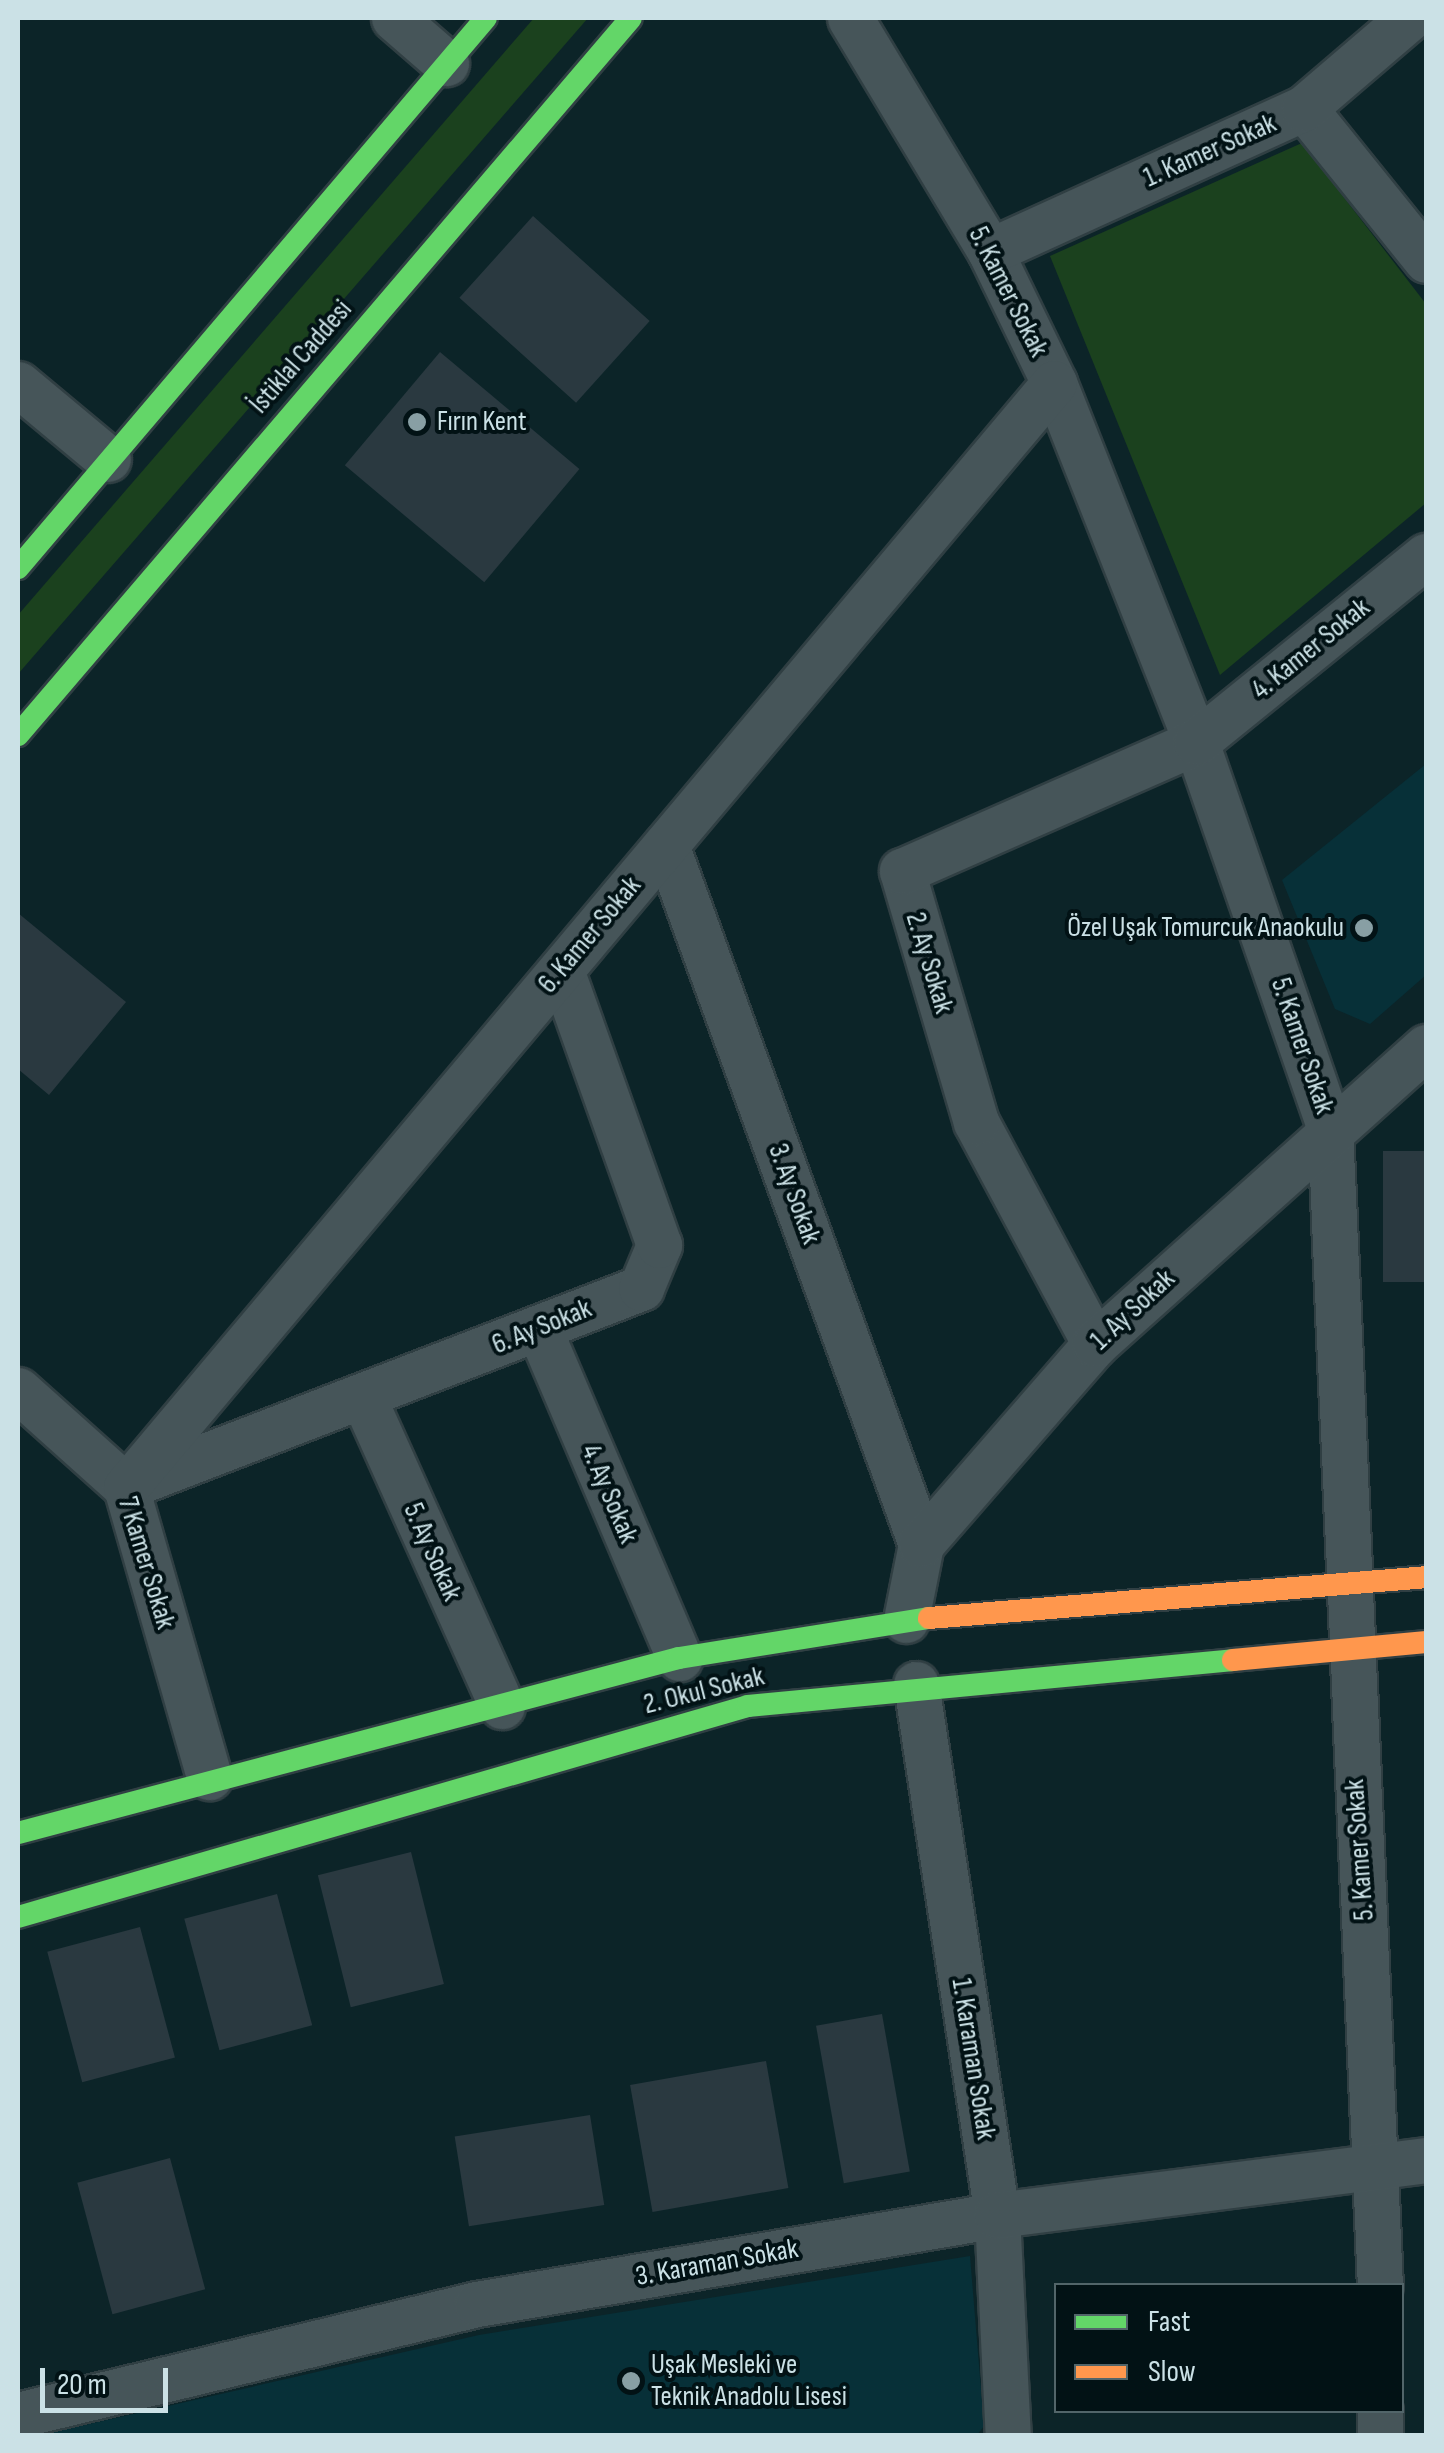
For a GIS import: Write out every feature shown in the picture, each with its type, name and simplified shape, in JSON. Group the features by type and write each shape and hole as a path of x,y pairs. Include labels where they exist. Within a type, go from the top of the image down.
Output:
{"street":[{"path":"394,18 446,63"},
{"path":"18,568 486,18"},
{"name":"İstiklal Caddesi","path":"18,736 631,18"},
{"name":"5. Kamer Sokak","path":"850,18 990,251 1054,383 1196,742 1330,1128 1348,1578 1347,1644 1380,2168 1380,2283"},
{"name":"1. Kamer Sokak","path":"990,251 1304,108 1409,18"},
{"path":"1304,108 1426,260"},
{"name":"6. Kamer Sokak","path":"126,1487 1054,383"},
{"path":"18,384 108,459"},
{"name":"4. Kamer Sokak","path":"1196,742 1426,556"},
{"name":"2. Ay Sokak","path":"1096,1344 976,1122 902,871 1196,742"},
{"name":"3. Ay Sokak","path":"666,844 922,1544"},
{"name":"6. Ay Sokak","path":"126,1487 641,1288 659,1246 561,970"},
{"name":"1. Ay Sokak","path":"906,1620 922,1544 1096,1344 1330,1128 1426,1047"},
{"name":"4. Ay Sokak","path":"538,1329 680,1658"},
{"name":"7 Kamer Sokak","path":"18,1390 126,1487 208,1777"},
{"name":"5. Ay Sokak","path":"362,1397 502,1706"},
{"name":"2. Okul Sokak","path":"18,1832 208,1777 502,1706 680,1658 906,1620 1348,1578 1426,1577"},
{"path":"906,1620 916,1684"},
{"name":"2. Okul Sokak","path":"18,1916 748,1706 916,1684 1347,1644 1426,1642"},
{"name":"1. Karaman Sokak","path":"916,1684 997,2215 1008,2436"},
{"name":"3. Karaman Sokak","path":"18,2415 477,2304 997,2215 1426,2160"}],"shaded area":[{"name":"Özel Uşak Tomurcuk Anaokulu","path":"1426,764 1426,975 1370,1024 1335,1009 1282,880"},
{"name":"Uşak Mesleki ve Teknik Anadolu Lisesi","path":"970,2256 984,2426 977,2435 41,2435 479,2335"}],"green space":[{"path":"534,18 588,18 18,674 18,615"},
{"path":"1302,143 1426,304 1426,503 1220,675 1050,256"}],"building":[{"path":"533,216 650,321 576,403 459,298"},
{"path":"440,352 579,469 484,582 345,465"},
{"path":"18,913 126,1002 49,1095 18,1069"},
{"path":"1383,1151 1426,1151 1426,1282 1383,1282"},
{"path":"411,1852 444,1984 351,2007 318,1875"},
{"path":"277,1894 312,2025 219,2050 184,1919"},
{"path":"140,1927 175,2057 82,2082 47,1952"},
{"path":"882,2014 910,2172 844,2183 816,2026"},
{"path":"766,2061 788,2188 652,2212 630,2085"},
{"path":"590,2115 604,2205 469,2226 455,2136"},
{"path":"170,2158 205,2289 112,2314 77,2183"}],"traffic: fast":[{"path":"18,568 486,18"},
{"path":"18,735 631,18"},
{"path":"18,1833 679,1658 929,1618"},
{"path":"18,1917 748,1706 1233,1660"}],"traffic: slow":[{"path":"929,1618 1426,1577"},
{"path":"1233,1660 1426,1642"}],"place":[{"name":"Fırın Kent","path":"417,422"},
{"name":"Özel Uşak Tomurcuk Anaokulu","path":"1364,928"},
{"name":"Uşak Mesleki ve Teknik Anadolu Lisesi","path":"631,2381"}]}
